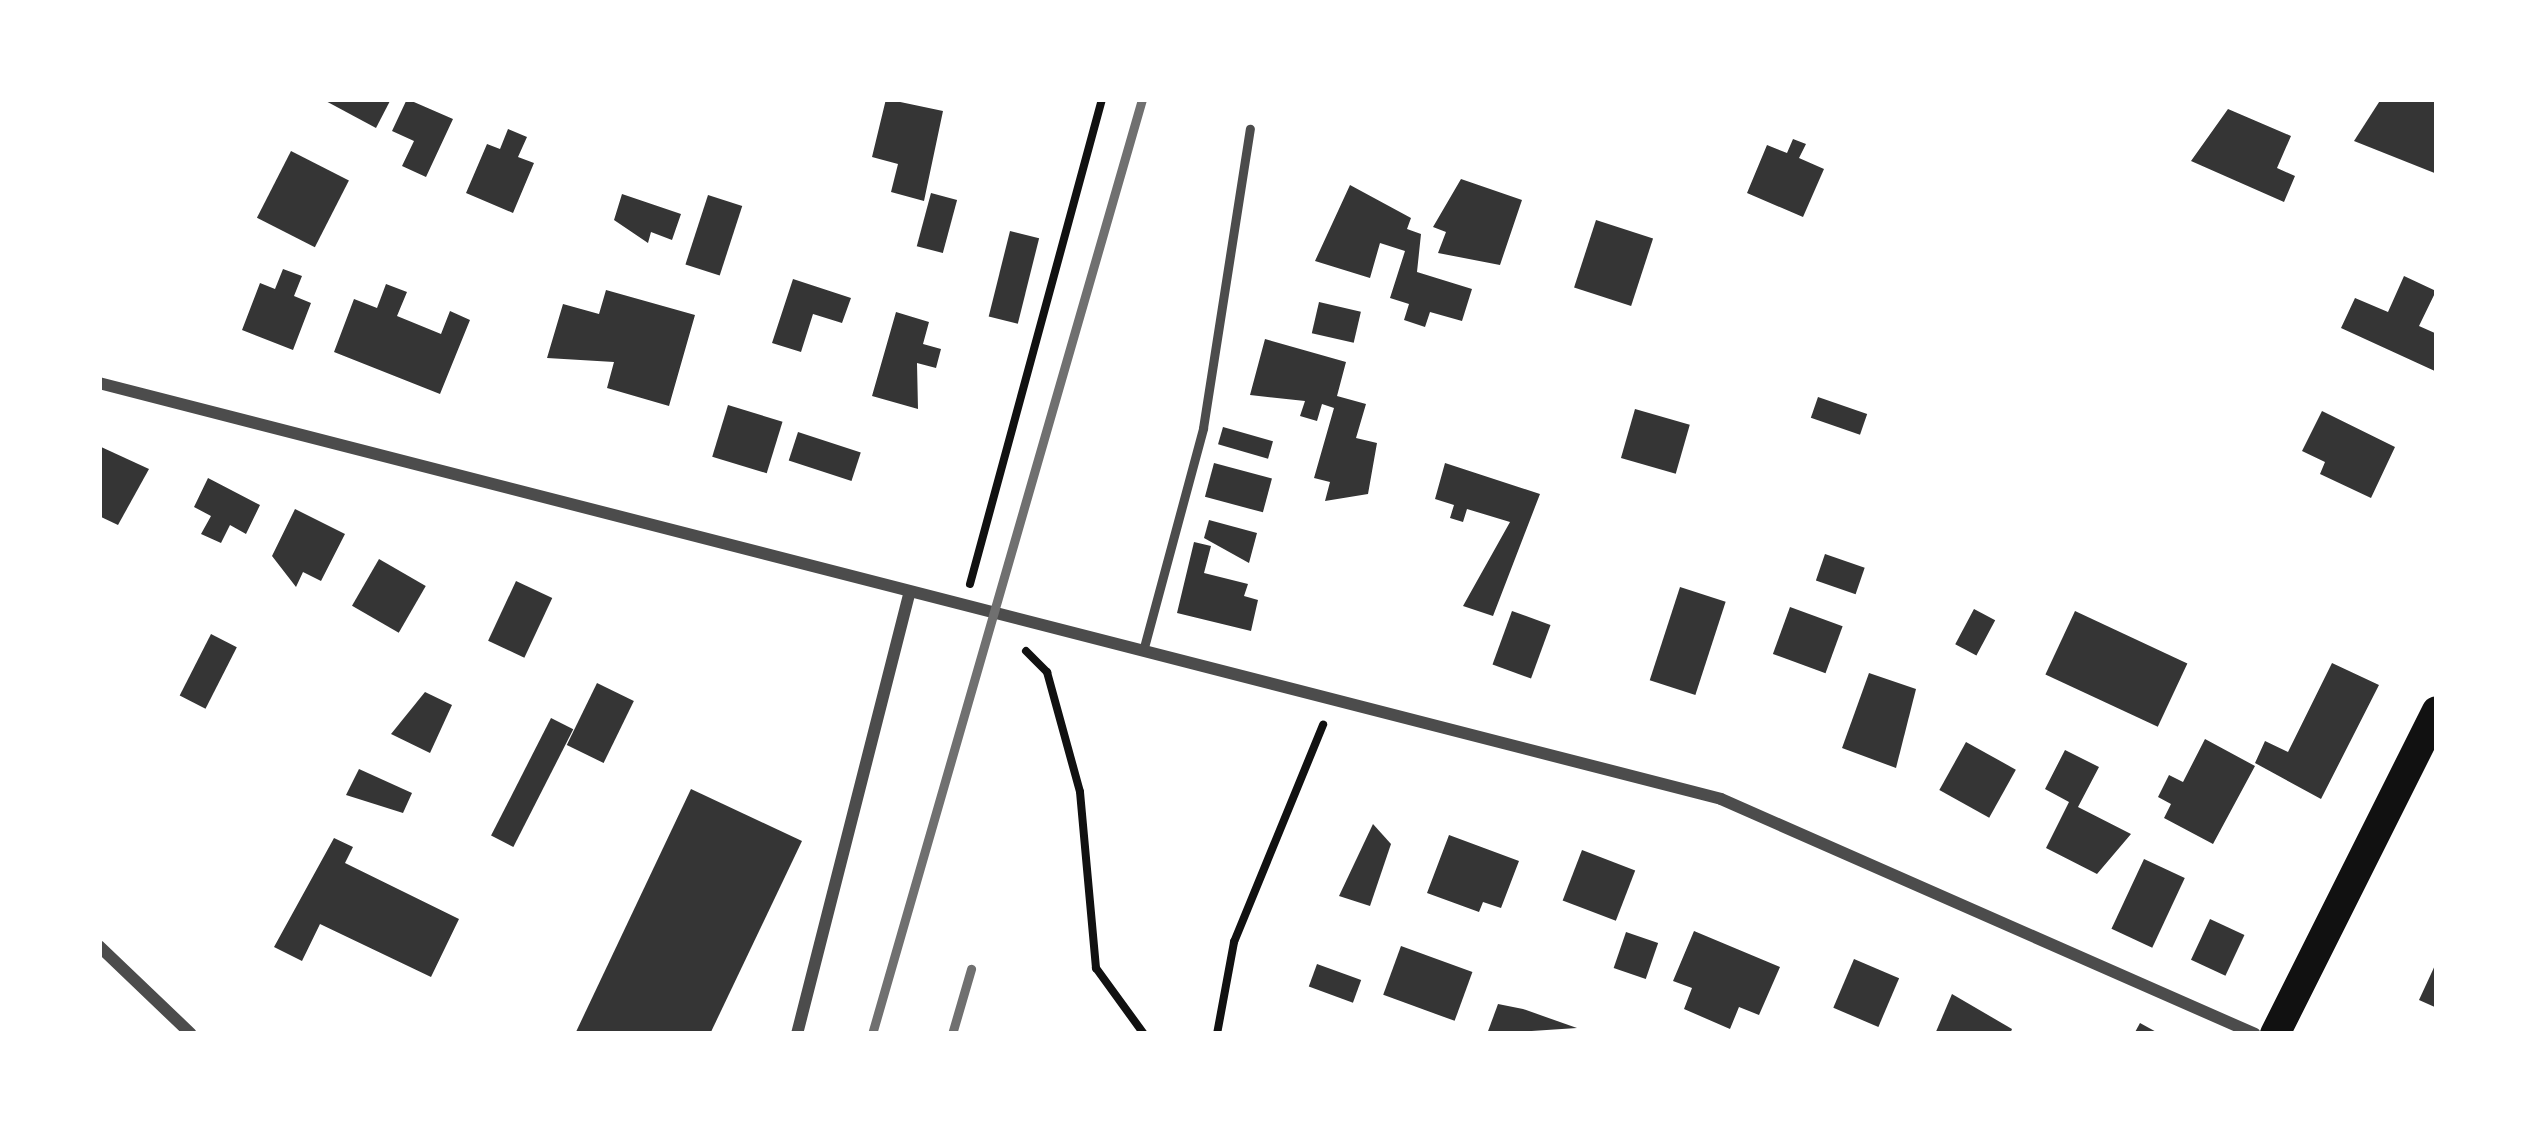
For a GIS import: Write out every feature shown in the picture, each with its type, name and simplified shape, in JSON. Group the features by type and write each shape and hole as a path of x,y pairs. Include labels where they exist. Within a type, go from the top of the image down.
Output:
{"main road":[{"path":"2276,1034 2437,711"}],"street":[{"path":"99,383 1721,799 2255,1034"},
{"path":"797,1034 910,592"},
{"path":"99,946 191,1034"}],"lane":[{"path":"1143,651 1203,428 1250,129"}],"path":[{"path":"964,605 1102,99"},
{"path":"1049,647 1014,638 1047,672 1080,792 1096,968 1144,1034"},
{"path":"1303,712 1347,723"},
{"path":"1217,1034 1234,942 1326,718"}],"building":[{"path":"322,99 391,99 376,128"},
{"path":"407,99 453,119 426,177 402,166 414,141 392,131"},
{"path":"886,99 943,111 924,201 891,192 898,164 872,157"},
{"path":"2381,99 2437,99 2437,174 2354,141"},
{"path":"2228,109 2291,136 2277,168 2295,176 2284,202 2191,161"},
{"path":"508,129 527,137 518,157 534,163 513,213 466,193 487,144 500,149"},
{"path":"1793,139 1806,144 1799,158 1824,169 1803,217 1747,193 1767,145 1787,153"},
{"path":"291,151 349,181 315,247 257,218"},
{"path":"1461,179 1522,200 1500,265 1438,253 1446,232 1433,227"},
{"path":"1350,185 1411,218 1407,229 1421,234 1417,272 1472,289 1462,321 1430,312 1425,327 1404,320 1409,304 1390,298 1405,251 1380,243 1370,278 1315,261"},
{"path":"931,193 957,200 943,253 917,246"},
{"path":"622,194 681,214 672,240 651,232 648,243 614,220"},
{"path":"708,195 742,206 720,276 685,264"},
{"path":"1596,220 1653,239 1631,306 1574,288"},
{"path":"1010,231 1039,238 1018,324 989,316"},
{"path":"283,269 302,276 294,296 311,303 293,350 242,330 260,283 275,289"},
{"path":"2404,276 2436,291 2419,326 2437,334 2437,372 2341,328 2355,298 2388,312"},
{"path":"793,279 851,298 842,323 813,314 801,352 772,343"},
{"path":"386,284 407,292 397,316 441,334 450,311 470,320 440,394 334,352 354,299 377,308"},
{"path":"606,290 695,315 669,406 607,388 614,362 547,358 563,304 599,314"},
{"path":"1319,302 1361,312 1354,343 1312,333"},
{"path":"896,312 929,322 923,344 941,349 936,368 917,363 918,409 872,396"},
{"path":"1265,339 1346,362 1337,396 1366,404 1356,438 1377,443 1368,494 1325,501 1330,482 1314,478 1334,408 1322,404 1317,421 1300,416 1305,401 1250,395"},
{"path":"1818,397 1867,414 1860,435 1811,418"},
{"path":"728,405 783,422 767,473 712,457"},
{"path":"1635,409 1690,425 1676,474 1621,458"},
{"path":"2322,411 2395,447 2371,498 2320,474 2325,462 2302,451"},
{"path":"1223,427 1273,441 1268,459 1218,444"},
{"path":"798,432 861,452 851,481 789,461"},
{"path":"99,446 149,469 118,525 99,516"},
{"path":"1214,463 1272,479 1263,512 1205,497"},
{"path":"1445,463 1540,494 1493,616 1463,606 1510,522 1467,509 1463,522 1450,518 1454,505 1435,499"},
{"path":"208,478 260,505 246,534 230,525 221,543 201,534 211,516 194,507"},
{"path":"295,509 345,534 321,581 303,572 296,587 272,556"},
{"path":"1209,520 1257,533 1249,563 1204,538"},
{"path":"1194,542 1211,546 1204,573 1248,584 1244,596 1258,600 1251,631 1177,613"},
{"path":"1825,554 1865,568 1856,594 1816,580"},
{"path":"379,559 426,586 399,633 352,606"},
{"path":"516,581 552,598 524,658 488,641"},
{"path":"1680,587 1726,602 1695,695 1650,680"},
{"path":"1790,607 1843,626 1826,673 1773,654"},
{"path":"1974,609 1995,620 1976,656 1955,644"},
{"path":"1512,611 1551,625 1531,679 1493,665"},
{"path":"2075,611 2187,663 2158,727 2045,674"},
{"path":"211,634 237,647 206,709 180,695"},
{"path":"2332,663 2379,685 2321,799 2255,763 2265,741 2288,752"},
{"path":"1869,673 1916,689 1896,768 1842,748"},
{"path":"597,683 634,701 604,763 567,745"},
{"path":"425,692 452,705 430,753 391,734"},
{"path":"551,718 573,729 513,847 491,836"},
{"path":"2205,739 2255,766 2213,844 2164,818 2171,804 2158,797 2169,775 2183,782"},
{"path":"1966,742 2016,770 1989,818 1939,790"},
{"path":"2065,750 2099,767 2078,807 2131,834 2097,874 2046,848 2069,802 2045,789"},
{"path":"359,769 412,793 403,813 346,795"},
{"path":"691,789 802,841 710,1034 575,1034"},
{"path":"1373,824 1391,844 1370,906 1339,896"},
{"path":"1449,835 1519,861 1501,908 1483,902 1479,912 1427,893"},
{"path":"334,838 353,847 345,863 459,919 431,977 320,924 302,961 274,947"},
{"path":"1582,850 1635,870 1616,921 1563,900"},
{"path":"2144,859 2185,878 2152,948 2111,929"},
{"path":"2210,919 2244,935 2225,976 2191,960"},
{"path":"1694,931 1780,967 1759,1015 1739,1007 1730,1029 1684,1009 1692,988 1673,981"},
{"path":"1626,932 1658,943 1646,979 1614,968"},
{"path":"1401,946 1472,972 1455,1021 1383,995"},
{"path":"1854,959 1899,978 1878,1027 1833,1008"},
{"path":"2437,961 2437,1008 2419,1000"},
{"path":"1317,964 1361,980 1353,1003 1309,987"},
{"path":"1952,994 2012,1029 2010,1034 1935,1034"},
{"path":"1498,1004 1523,1009 1577,1028 1487,1034"},
{"path":"2140,1023 2160,1034 2134,1034"}],"railway":[{"path":"872,1034 1142,99"},
{"path":"952,1034 971,969"}]}
